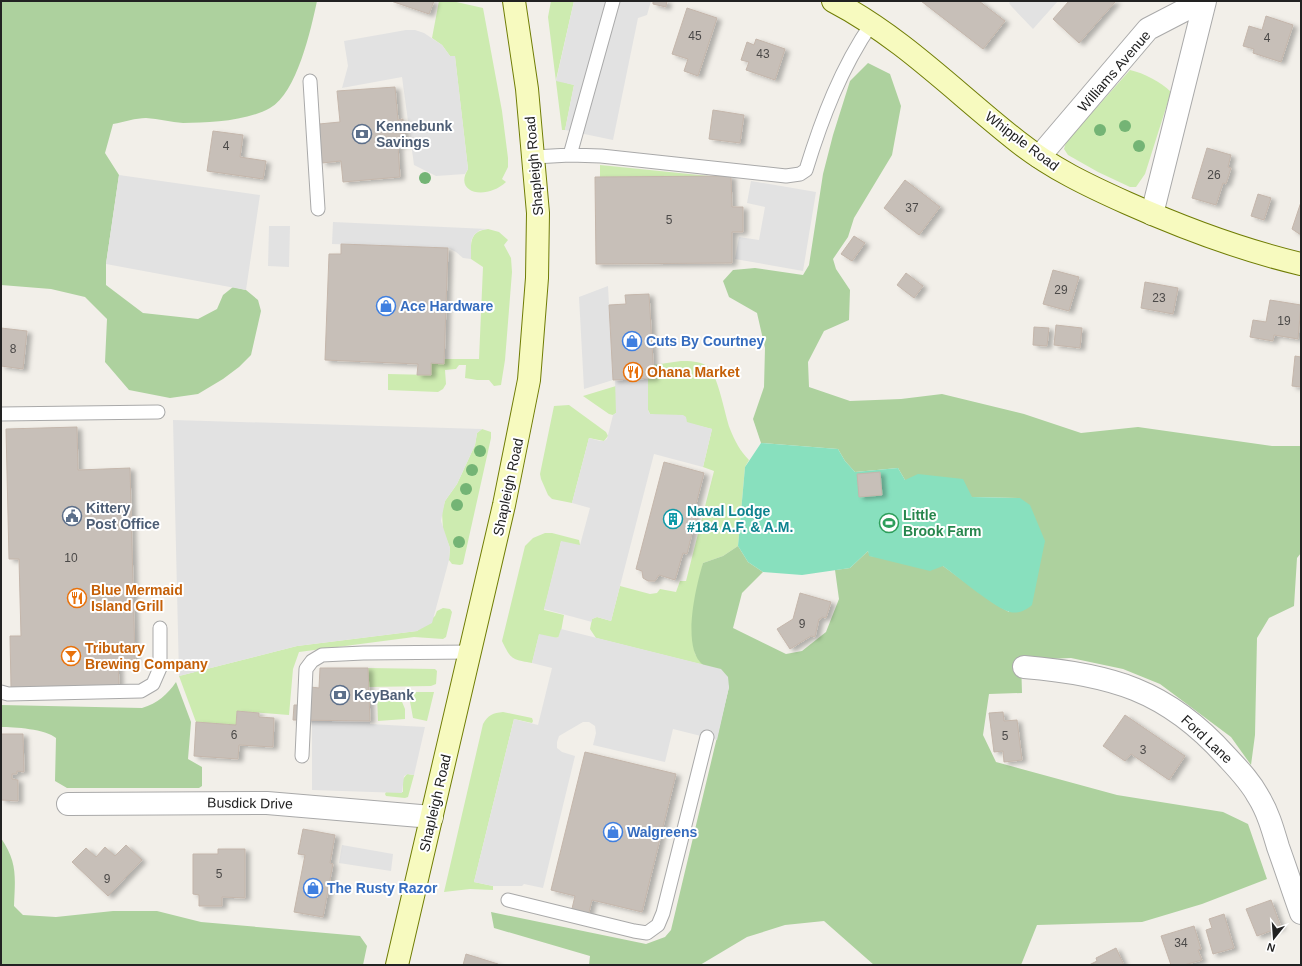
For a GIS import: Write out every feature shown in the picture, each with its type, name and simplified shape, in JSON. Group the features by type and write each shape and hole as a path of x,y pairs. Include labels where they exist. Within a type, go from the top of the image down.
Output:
{"main road":[{"name":"Shapleigh Road","path":"397,965 471,652 504,505 529,380 538,278 538,213 527,89 514,1"},
{"name":"Whipple Road","path":"832,1 872,24 936,72 1017,141 1039,157 1076,180 1152,214 1250,250 1301,264"}],"street":[{"name":"Williams Avenue","path":"1039,157 1148,29 1203,1"},
{"name":"Williams Avenue","path":"1152,214 1203,1"},
{"name":"Ford Lane","path":"1024,667 1099,676 1125,684 1153,697 1184,716 1215,743 1238,769 1258,797 1269,818 1301,913"},
{"name":"Busdick Drive","path":"68,804 267,802 432,817"}],"lane":[{"path":"570,155 613,1"},
{"path":"534,157 570,155 601,156 786,176 800,174 806,170 823,118 842,73 872,24"},
{"path":"310,81 318,209"},
{"path":"1,414 158,412"},
{"path":"1,692 8,694 141,692 153,684 160,668 160,628"},
{"path":"302,756 306,669 312,661 322,656 363,652 471,652"},
{"path":"508,900 634,931 647,933 658,925 665,905 707,737"}],"green space":[{"path":"1,1 317,1 307,43 295,75 288,89 280,100 270,108 250,116 216,122 183,123 146,118 113,124 105,153 119,175 106,264 106,285 143,313 198,319 217,309 223,295 233,287 246,290 258,300 261,311 251,355 239,367 223,379 198,394 170,398 129,390 105,362 107,319 85,297 51,289 1,285"},
{"path":"439,1 452,1 483,8 502,111 508,158 508,167 502,179 506,182 498,188 490,191 474,192 468,189 465,184 465,177 468,169 455,57 450,56 442,45 432,38"},
{"path":"551,1 574,1 556,80 574,85 565,130 562,130 548,17"},
{"path":"868,63 890,74 901,106 892,155 854,218 848,237 833,259 836,269 850,290 849,320 824,331 808,362 809,387 850,401 901,399 942,394 1024,414 1081,433 1138,427 1272,446 1301,446 1301,553 1297,558 1294,606 1269,618 1257,638 1255,735 1251,765 1231,737 1160,684 1123,669 1071,658 1021,660 1022,693 989,694 983,735 996,762 1117,795 1223,812 1248,824 1267,879 1202,904 1142,922 1037,925 1021,965 874,965 824,921 785,925 747,937 700,965 589,965 590,956 494,928 491,912 646,944 665,937 671,930 729,687 721,670 703,665 696,657 693,645 691,631 692,616 697,586 703,563 723,556 738,546 748,562 763,572 742,593 733,628 786,654 802,651 826,632 839,599 835,570 850,568 868,551 870,556 943,566 995,604 1009,612 1020,498 972,497 905,480 898,468 855,472 845,461 838,449 761,443 753,419 764,387 765,348 757,313 729,297 723,281 733,270 755,268 803,275 809,265 823,174 833,135 850,81"},
{"path":"1130,70 1152,78 1171,92 1145,174 1136,187 1130,187 1098,172 1068,155 1064,149 1066,142"},
{"path":"600,165 719,177 600,177"},
{"path":"488,229 499,232 508,240 504,245 511,258 512,272 505,360 501,385 494,386 489,380 465,378 466,365 459,365 456,369 445,370 446,384 443,389 438,392 388,390 388,374 431,375 431,363 444,364 444,359 479,359 483,267 471,259 471,243 477,232"},
{"path":"681,361 701,363 711,370 718,386 730,429 738,446 749,460 745,467 738,546 723,556 703,563 692,619 695,654 704,665 596,638 590,629 592,619 597,617 611,621 620,586 650,594 657,593 660,589 676,592 680,581 686,581 714,471 703,467 712,429 650,414 648,410 648,378 653,365"},
{"path":"616,386 616,413 613,415 609,414 583,396"},
{"path":"569,405 606,432 608,436 604,441 589,438 572,503 552,499 548,495 540,474 554,406"},
{"path":"482,429 491,432 491,438 463,564 452,564 449,560 450,548 443,530 442,512 445,501 457,484 475,445 477,433"},
{"name":"Little Brook Farm","path":"761,443 838,449 845,461 855,472 898,468 905,480 918,474 963,479 972,497 1020,498 1030,505 1045,541 1032,605 1022,611 1010,612 986,599 943,566 930,571 869,556 868,551 850,568 802,575 763,572 748,562 738,546 745,467"},
{"path":"545,533 552,533 579,540 580,545 578,546 561,542 544,610 564,615 560,637 555,638 539,635 532,663 513,658 502,641 525,546 533,538"},
{"path":"443,608 450,609 452,612 446,637 443,639 414,637 299,652 293,669 289,715 237,711 236,725 196,722 179,676 297,646 417,631 435,616 437,611"},
{"path":"368,668 435,669 437,671 436,684 431,686 368,687"},
{"path":"176,682 191,722 188,759 202,767 202,786 199,788 67,788 55,781 56,738 45,732 21,728 1,727 1,705 142,708 153,704 162,698"},
{"path":"413,692 434,692 427,721 413,718 409,696"},
{"path":"377,695 400,697 405,709 405,719 378,721"},
{"path":"503,712 532,718 533,721 532,723 514,719 474,882 493,886 493,890 470,889 444,892 483,724 491,715"},
{"path":"407,774 414,775 408,797 386,796 386,792 403,792 403,779"},
{"path":"1,838 13,863 15,879 14,906 23,915 56,917 113,911 157,911 201,922 360,936 367,946 363,965 1,965"}],"shaded area":[{"path":"574,1 651,1 647,15 638,18 613,140 565,130 574,85 556,81"},
{"path":"1011,1 1058,1 1033,29 1012,7 1009,3"},
{"path":"406,30 415,30 424,33 442,45 450,56 455,56 468,169 465,174 436,176 414,165 402,77 342,88 348,66 344,41"},
{"path":"119,175 260,195 246,290 106,264"},
{"path":"751,181 816,192 803,271 735,259 739,237 759,240 765,207 747,203"},
{"path":"333,222 488,229 480,230 474,235 471,241 471,259 463,258 448,248 332,244"},
{"path":"269,226 290,226 289,267 268,266"},
{"path":"608,286 613,380 584,389 579,297"},
{"path":"648,378 648,410 650,414 683,415 686,417 687,422 712,429 703,467 654,454 611,621 597,617 592,619 592,622 544,609 561,541 580,545 590,508 572,503 589,438 600,441 607,439 613,415 616,413 615,379"},
{"path":"173,420 482,429 477,433 475,445 457,484 445,501 441,521 450,548 449,560 432,623 417,631 297,646 179,676"},
{"path":"561,629 721,669 728,677 729,687 717,740 673,729 665,762 593,745 596,733 595,726 589,722 583,722 559,736 557,748 562,752 575,756 543,888 524,884 522,886 493,886 474,882 514,719 538,725 552,668 532,663 539,634 558,638"},
{"path":"312,720 370,721 370,724 425,727 414,775 408,774 404,776 402,793 312,790"},
{"path":"342,845 393,854 391,871 339,863"}],"building":[{"path":"391,1 434,1 429,14"},
{"path":"653,1 667,1 666,7 653,4"},
{"path":"921,1 979,1 1005,21 983,49"},
{"path":"1069,1 1116,1 1079,43 1053,19"},
{"path":"687,8 717,18 698,76 684,71 688,59 672,54"},
{"path":"1266,16 1293,25 1281,62 1253,53 1254,49 1243,46 1249,26 1262,30"},
{"path":"756,39 785,49 775,80 746,70 749,62 741,60 747,42 754,45"},
{"name":"Kennebunk Savings","path":"395,87 398,120 403,119 405,144 398,145 400,177 343,182 341,161 322,163 319,124 340,122 337,91"},
{"path":"713,110 744,115 740,143 709,139"},
{"path":"213,131 243,135 240,157 266,161 263,179 207,171"},
{"path":"1207,148 1231,155 1228,167 1231,168 1226,184 1223,183 1216,205 1192,198"},
{"path":"731,176 732,207 743,207 743,232 732,232 732,263 596,264 595,177"},
{"path":"905,180 940,207 919,235 884,208"},
{"path":"1258,194 1271,198 1264,220 1251,216"},
{"path":"1301,202 1301,235 1292,229"},
{"path":"854,236 865,243 852,261 841,254"},
{"name":"Ace Hardware","path":"341,244 448,248 444,364 431,363 431,375 417,375 418,364 325,360 329,254 341,254"},
{"path":"1053,270 1079,277 1069,311 1043,304"},
{"path":"906,273 923,286 914,298 897,285"},
{"path":"1145,282 1178,288 1173,314 1141,308"},
{"path":"649,294 654,378 613,380 609,305 626,304 625,295"},
{"path":"1270,300 1301,305 1298,339 1274,335 1273,341 1250,337 1253,320 1266,322"},
{"path":"1056,325 1082,328 1080,348 1054,345"},
{"path":"1034,327 1049,328 1047,346 1033,345"},
{"path":"1,328 27,331 23,369 1,366"},
{"path":"1295,356 1301,357 1301,387 1292,386"},
{"path":"77,427 78,470 130,468 135,661 118,662 119,685 11,688 10,636 21,636 19,559 9,559 6,429"},
{"name":"Naval Lodge #184 A.F. & A.M.","path":"664,462 704,473 693,516 696,517 687,554 683,553 675,580 659,575 655,581 648,581 643,578 642,571 636,569"},
{"path":"880,472 882,495 859,497 857,474"},
{"path":"800,593 831,602 826,618 822,617 819,619 815,637 811,636 790,649 777,629 793,619"},
{"name":"KeyBank","path":"320,668 368,668 370,721 293,720 294,705 311,705 311,687 319,688"},
{"path":"237,711 259,713 259,717 274,718 273,747 239,745 238,759 194,756 196,722 236,725"},
{"path":"1003,712 1004,721 1017,720 1022,760 1004,762 1003,751 994,752 989,713"},
{"path":"1125,715 1185,756 1169,780 1131,754 1125,761 1103,746"},
{"path":"1,734 23,734 24,772 17,771 17,774 12,774 12,779 18,780 18,801 1,800"},
{"name":"Walgreens","path":"585,752 676,774 642,912 592,900 587,921 570,917 575,896 551,890"},
{"name":"The Rusty Razor","path":"303,829 335,835 330,863 333,864 323,917 294,912 305,855 298,854"},
{"path":"126,845 142,860 108,896 72,862 86,848 96,857 105,847 115,856"},
{"path":"218,849 245,849 245,898 222,897 222,906 199,906 199,895 193,894 193,854 218,854"},
{"path":"1271,900 1281,927 1257,936 1246,909"},
{"path":"1224,914 1234,948 1213,954 1206,930 1212,928 1209,919"},
{"path":"1194,926 1201,949 1198,950 1202,960 1184,965 1171,965 1161,936"},
{"path":"1116,948 1124,965 1089,965 1097,961 1096,958"},
{"path":"466,954 498,964 498,965 463,965"}],"place":[{"name":"Kennebunk Savings","path":"362,134"},
{"name":"Ace Hardware","path":"386,306"},
{"name":"Cuts By Courtney","path":"632,341"},
{"name":"Ohana Market","path":"633,372"},
{"name":"Kittery Post Office","path":"72,516"},
{"name":"Naval Lodge #184 A.F. & A.M.","path":"673,519"},
{"name":"Little Brook Farm","path":"889,523"},
{"name":"Blue Mermaid Island Grill","path":"77,598"},
{"name":"Tributary Brewing Company","path":"71,656"},
{"name":"KeyBank","path":"340,695"},
{"name":"Walgreens","path":"613,832"},
{"name":"The Rusty Razor","path":"313,888"}]}
